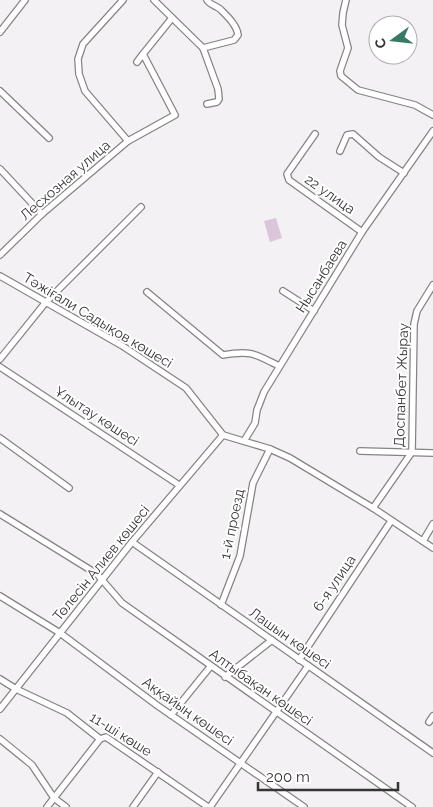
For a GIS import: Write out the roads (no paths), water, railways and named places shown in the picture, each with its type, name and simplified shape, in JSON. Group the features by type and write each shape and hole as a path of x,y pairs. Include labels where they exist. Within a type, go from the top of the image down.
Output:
{"street":[{"path":"0,32 25,0"},
{"name":"Лесхозная улица","path":"0,255 42,214 128,141 85,92 79,74 78,58 83,44 124,0"},
{"path":"154,0 203,48 218,89 219,99 217,102 207,104"},
{"path":"203,48 234,40 238,35 237,28 218,8 208,3 207,0"},
{"path":"346,0 342,25 348,48 340,71 341,76 358,90 415,105 433,115"},
{"path":"137,62 172,18"},
{"path":"128,141 175,115 143,54"},
{"path":"0,92 49,138"},
{"name":"Нысанбаева","path":"244,441 255,423 257,410 264,392 279,366 362,232 433,131"},
{"name":"22 улица","path":"315,134 287,174 289,180 362,232"},
{"path":"340,151 347,135 352,134 379,157 404,173"},
{"path":"0,169 42,214"},
{"path":"0,359 46,302 141,207"},
{"name":"Тәжіғали Садықов көшесі","path":"0,276 121,345 183,386 224,435"},
{"name":"Доспанбет Жырау","path":"373,508 412,452 414,324 417,311 433,285"},
{"path":"283,291 314,311"},
{"path":"147,292 223,355 251,352 279,366"},
{"name":"Ұлытау көшесi","path":"0,367 179,485"},
{"path":"224,435 270,449 290,458 373,508 433,548"},
{"name":"Төлесін Алиев көшесі","path":"0,709 132,542 179,485 224,435"},
{"path":"0,438 69,488"},
{"name":"1-й проезд","path":"222,605 240,556 253,483 270,449"},
{"path":"360,451 433,453"},
{"name":"Алтыбақан көшесі","path":"0,514 97,574 122,603 412,807"},
{"name":"6-я улица","path":"298,660 391,521"},
{"path":"423,541 433,524"},
{"name":"Лашын көшесі","path":"132,542 433,753"},
{"name":"Аққайың көшесі","path":"0,596 60,633 171,715 304,807"},
{"path":"226,677 272,640"},
{"path":"171,715 210,666"},
{"path":"209,807 308,666"},
{"name":"11-ші көше","path":"0,679 16,689 67,713 100,739 106,737 209,807"},
{"path":"429,722 433,716"},
{"path":"0,739 32,765 54,798 66,807"},
{"path":"47,807 100,739"},
{"path":"133,807 158,772"}]}
